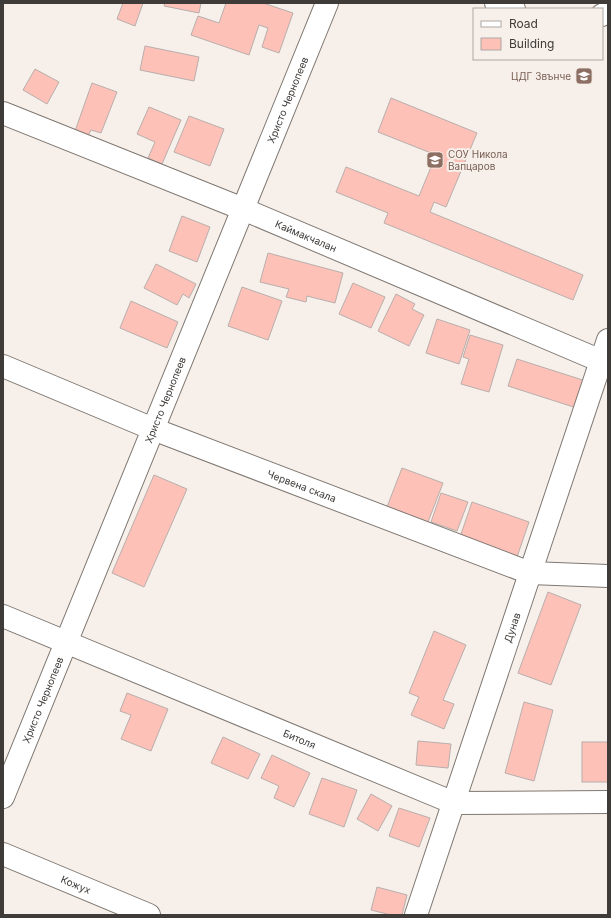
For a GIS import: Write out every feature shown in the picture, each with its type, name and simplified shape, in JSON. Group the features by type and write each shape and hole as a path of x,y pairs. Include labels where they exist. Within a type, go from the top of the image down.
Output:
{"street":[{"name":"Христо Чернопеев","path":"3,797 326,3"},
{"path":"496,3 511,8"},
{"name":"Каймакчалан","path":"3,113 243,209 605,361"},
{"name":"Дунав","path":"416,915 530,573 605,361 608,340"},
{"name":"Червена скала","path":"3,366 153,429 530,573 608,576"},
{"name":"Битоля","path":"3,616 454,803 608,802"},
{"name":"Кожух","path":"3,854 149,915"}],"building":[{"path":"123,3 143,3 135,26 117,19"},
{"path":"165,3 201,3 199,13 164,6"},
{"path":"226,3 263,3 293,13 279,53 262,47 268,28 259,25 249,55 191,35 198,16 219,23"},
{"path":"145,46 199,57 194,81 140,70"},
{"path":"35,69 59,82 47,104 23,90"},
{"path":"92,83 117,92 101,133 91,130 88,136 75,131"},
{"path":"391,98 477,133 446,207 434,202 430,212 583,275 573,300 384,223 388,213 336,192 346,167 419,196 436,155 378,132"},
{"path":"149,107 181,120 162,164 148,158 155,142 137,134"},
{"path":"189,116 224,129 210,166 174,152"},
{"path":"182,216 210,227 197,262 169,251"},
{"path":"268,253 343,273 335,303 307,296 306,302 286,297 289,289 260,282"},
{"path":"156,264 196,284 189,298 183,294 177,305 144,288"},
{"path":"353,283 385,297 371,328 339,314"},
{"path":"242,287 282,301 268,340 228,326"},
{"path":"396,294 415,304 412,309 424,315 409,346 378,331"},
{"path":"131,301 178,322 167,348 120,328"},
{"path":"437,319 470,330 459,364 426,353"},
{"path":"470,335 503,345 489,392 461,384 469,359 463,357"},
{"path":"517,359 592,383 583,410 508,386"},
{"path":"402,468 443,483 428,522 387,507"},
{"path":"154,475 187,489 144,587 112,573"},
{"path":"441,493 468,502 457,531 431,522"},
{"path":"472,502 529,522 517,557 460,537"},
{"path":"548,592 581,605 551,685 518,673"},
{"path":"434,631 466,645 443,700 454,704 444,729 411,715 419,697 409,693"},
{"path":"127,693 168,709 151,751 121,739 131,715 120,711"},
{"path":"524,702 553,710 534,781 505,773"},
{"path":"223,737 260,754 248,779 211,763"},
{"path":"418,741 451,744 448,768 416,765"},
{"path":"582,742 608,742 608,782 582,782"},
{"path":"272,755 310,773 294,807 274,798 279,786 261,778"},
{"path":"322,778 357,790 344,827 309,814"},
{"path":"371,794 392,806 378,831 357,819"},
{"path":"399,808 430,818 419,847 389,836"},
{"path":"377,887 407,895 402,915 391,915 371,910"}],"place":[{"name":"ЦДГ Звънче","path":"584,76"},
{"name":"СОУ Никола Вапцаров","path":"435,160"}]}
